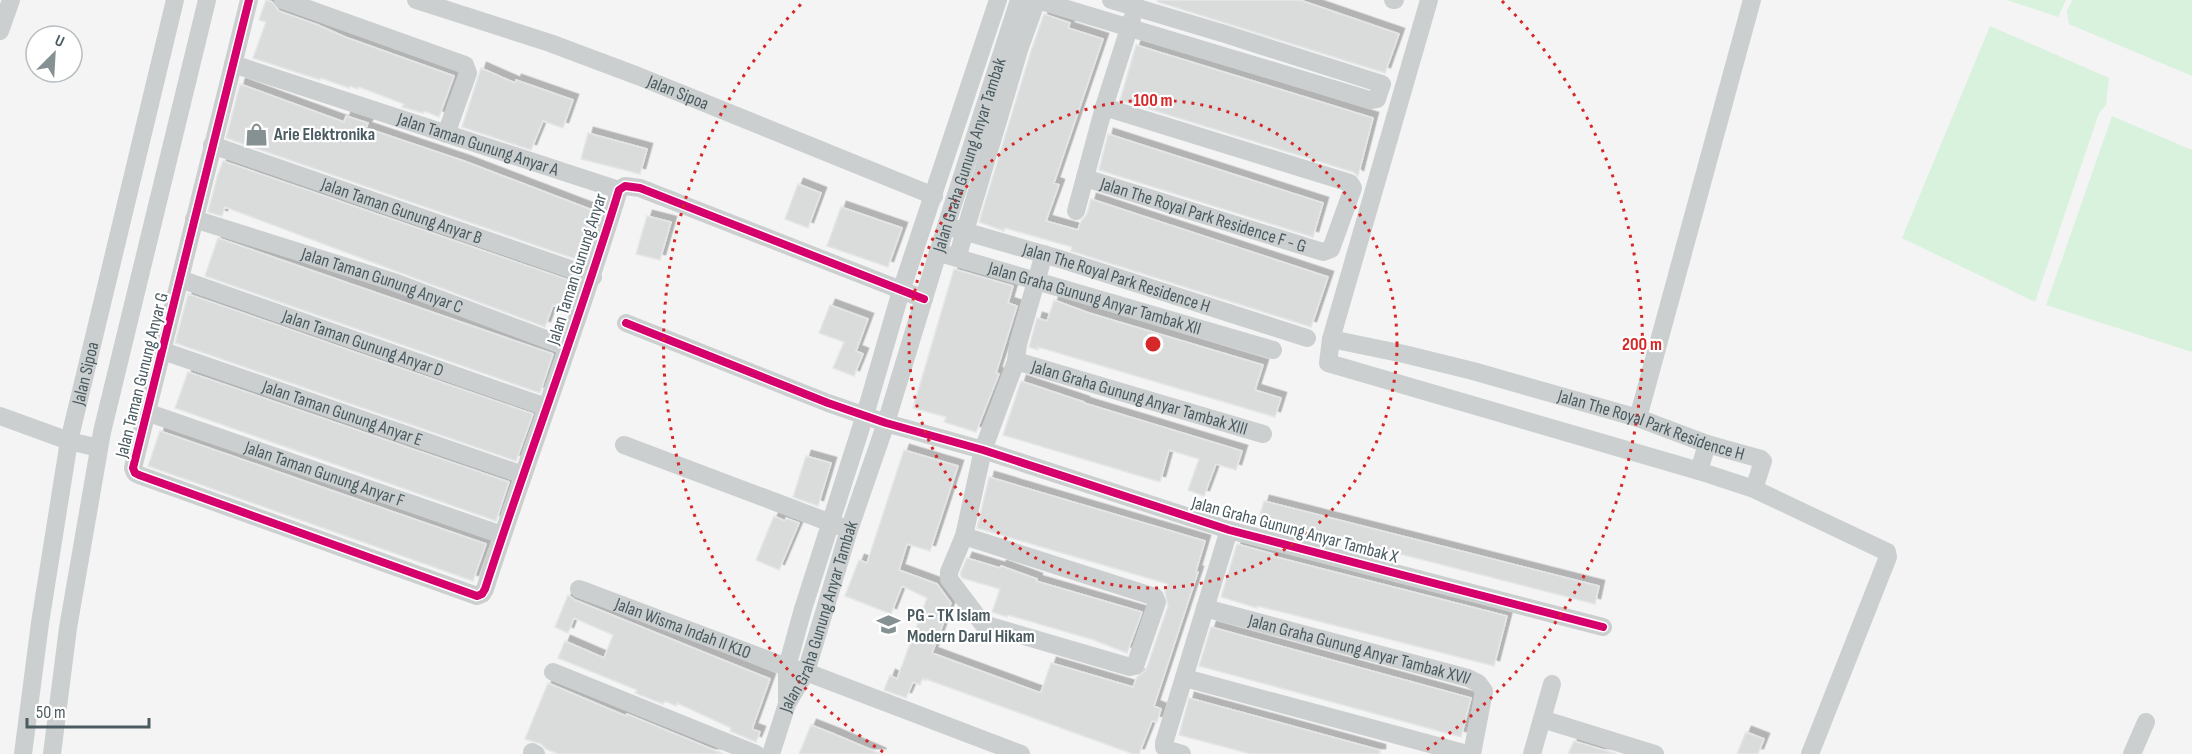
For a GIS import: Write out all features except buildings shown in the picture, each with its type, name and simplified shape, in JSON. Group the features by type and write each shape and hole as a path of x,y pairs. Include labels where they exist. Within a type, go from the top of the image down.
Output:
{"street":[{"path":"0,31 11,0"},
{"name":"Jalan Sipoa","path":"23,752 69,441 175,0"},
{"path":"23,752 52,754 70,617 99,448 207,0"},
{"name":"Jalan Taman Gunung Anyar G","path":"249,0 146,412 134,468 135,473 477,596"},
{"path":"283,0 465,65 468,73 446,134"},
{"name":"Jalan Sipoa","path":"416,0 550,43 627,72 934,196"},
{"name":"Jalan Graha Gunung Anyar Tambak","path":"787,704 787,667 829,523 865,415 901,291 998,0"},
{"name":"Jalan Graha Gunung Anyar Tambak","path":"787,704 806,672 849,530 886,423 946,226 1019,0"},
{"path":"957,258 1020,47 1037,0 1370,100 1377,99 1382,84 1379,82 1136,4 1111,0"},
{"path":"1429,0 1331,339 1328,363 1704,455 1758,476"},
{"path":"1638,418 1752,0"},
{"path":"1076,211 1104,107 1136,4"},
{"name":"Jalan Taman Gunung Anyar A","path":"233,64 619,190"},
{"name":"Jalan The Royal Park Residence F - G","path":"1085,178 1323,252 1331,249 1353,188 1350,183 1104,107"},
{"name":"Jalan Taman Gunung Anyar B","path":"212,145 593,276"},
{"name":"Jalan Taman Gunung Anyar","path":"477,596 485,589 593,276 619,190 625,186 640,188 924,299"},
{"name":"Jalan Taman Gunung Anyar C","path":"194,219 391,281 567,347"},
{"name":"Jalan The Royal Park Residence H","path":"926,220 1307,338"},
{"name":"Jalan Graha Gunung Anyar Tambak XII","path":"917,245 1273,350"},
{"path":"964,536 1155,597 1157,602 1135,666 1130,667 983,624 949,579 949,572 964,536 983,450 1016,361 1018,344 1044,257"},
{"name":"Jalan Taman Gunung Anyar D","path":"180,279 546,407"},
{"path":"1114,303 1122,281"},
{"name":"Jalan Graha Gunung Anyar Tambak X","path":"626,323 828,403 886,423 983,450 1229,530 1603,627"},
{"name":"Jalan The Royal Park Residence H","path":"1331,339 1461,368 1638,418 1704,455 1761,459 1758,476 1887,552 1888,556 1810,754"},
{"name":"Jalan Taman Gunung Anyar E","path":"163,351 523,475"},
{"name":"Jalan Graha Gunung Anyar Tambak XIII","path":"1016,361 1263,434"},
{"name":"Jalan Taman Gunung Anyar F","path":"146,412 502,535"},
{"path":"0,416 69,441 99,448"},
{"path":"624,445 849,530"},
{"path":"1175,752 1164,747 1164,743 1229,530"},
{"name":"Jalan Wisma Indah II K10","path":"579,589 1021,754"},
{"name":"Jalan Graha Gunung Anyar Tambak XVII","path":"1205,608 1468,678 1478,683 1484,691 1472,754"},
{"path":"553,672 756,754"},
{"path":"1185,678 1467,754"},
{"path":"1532,754 1552,684"},
{"path":"771,754 787,704"},
{"path":"1542,718 1655,754"},
{"path":"2132,754 2146,722"}],"green space":[{"path":"2007,0 2066,0 2058,17"},
{"path":"2072,0 2192,0 2192,76 2069,24 2067,11"},
{"path":"1990,26 2109,78 2106,105 2099,113 2035,302 1902,238"},
{"path":"2112,116 2192,150 2192,352 2046,305"}],"cycle path":[{"path":"249,0 133,468 139,475 477,596 485,589 587,291 619,190 625,186 640,188 924,299"},
{"path":"626,323 828,403 886,423 983,450 1229,530 1603,627"}],"place":[{"name":"Arie Elektronika","path":"256,134"},
{"name":"PG - TK Islam Modern Darul Hikam","path":"889,625"}]}
